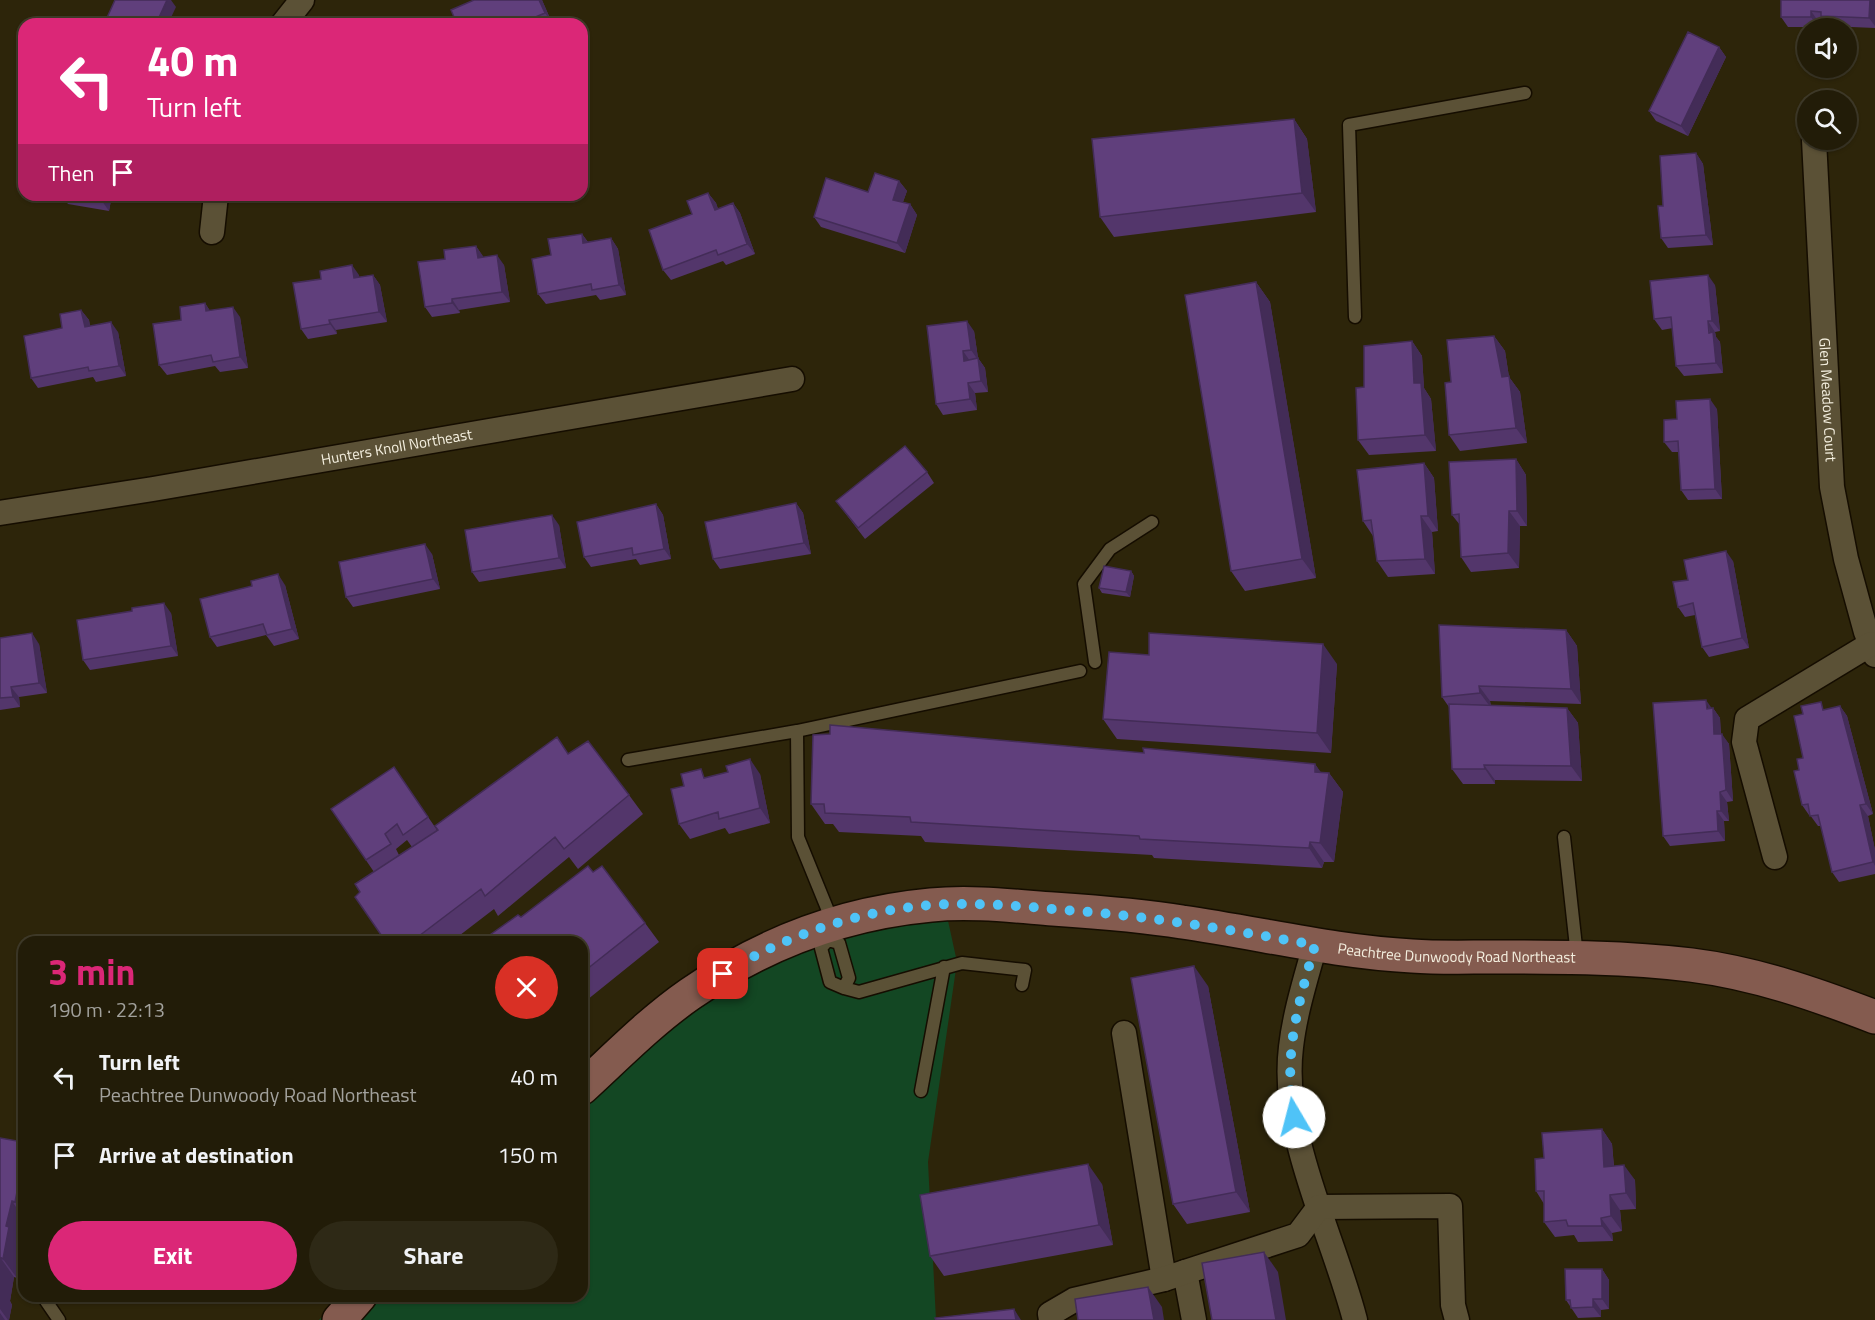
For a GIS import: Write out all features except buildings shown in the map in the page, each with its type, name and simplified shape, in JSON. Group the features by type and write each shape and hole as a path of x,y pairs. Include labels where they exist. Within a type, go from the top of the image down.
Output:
{"street":[{"path":"288,18 302,0"},
{"name":"Glen Meadow Court","path":"1815,150 1832,487 1846,559 1872,640"},
{"path":"212,232 215,201"},
{"name":"Hunters Knoll Northeast","path":"0,513 153,489 792,379"},
{"path":"1775,856 1744,742 1747,719 1872,640"},
{"name":"Peachtree Dunwoody Road Northeast","path":"588,1082 645,1030 689,994 740,963 784,941 830,932 883,912 932,905 984,904 1114,914 1182,922 1315,945 1411,956 1577,957 1692,965 1749,975 1813,993 1875,1017"},
{"path":"1315,945 1298,1005 1291,1048 1290,1094 1298,1140 1354,1320"},
{"path":"1124,1033 1174,1275 1194,1320"},
{"path":"1319,1207 1449,1206 1453,1305 1458,1320"},
{"path":"1051,1320 1050,1314 1074,1300 1174,1275 1298,1235 1319,1207"},
{"path":"339,1320 355,1302"}],"lane":[{"path":"1354,317 1349,125 1525,93"},
{"path":"1095,662 1084,584 1110,549 1152,522"},
{"path":"628,760 797,731 1080,671"},
{"path":"797,731 798,837 830,932 839,943 849,978 844,988"},
{"path":"1564,837 1577,957"},
{"path":"830,932 821,948 830,982 844,988 859,992 962,963 1025,970 1022,985"},
{"path":"921,1091 944,967"},
{"path":"46,1302 59,1320"}],"green space":[{"path":"947,916 957,962 928,1162 936,1320 319,1320 335,1302 588,1302 588,1076 742,952"}],"route":[{"path":"723,974 784,941 833,924 883,912 932,905 984,904 1114,914 1182,922 1315,945 1298,1005 1291,1048 1290,1094 1294,1117"}]}
